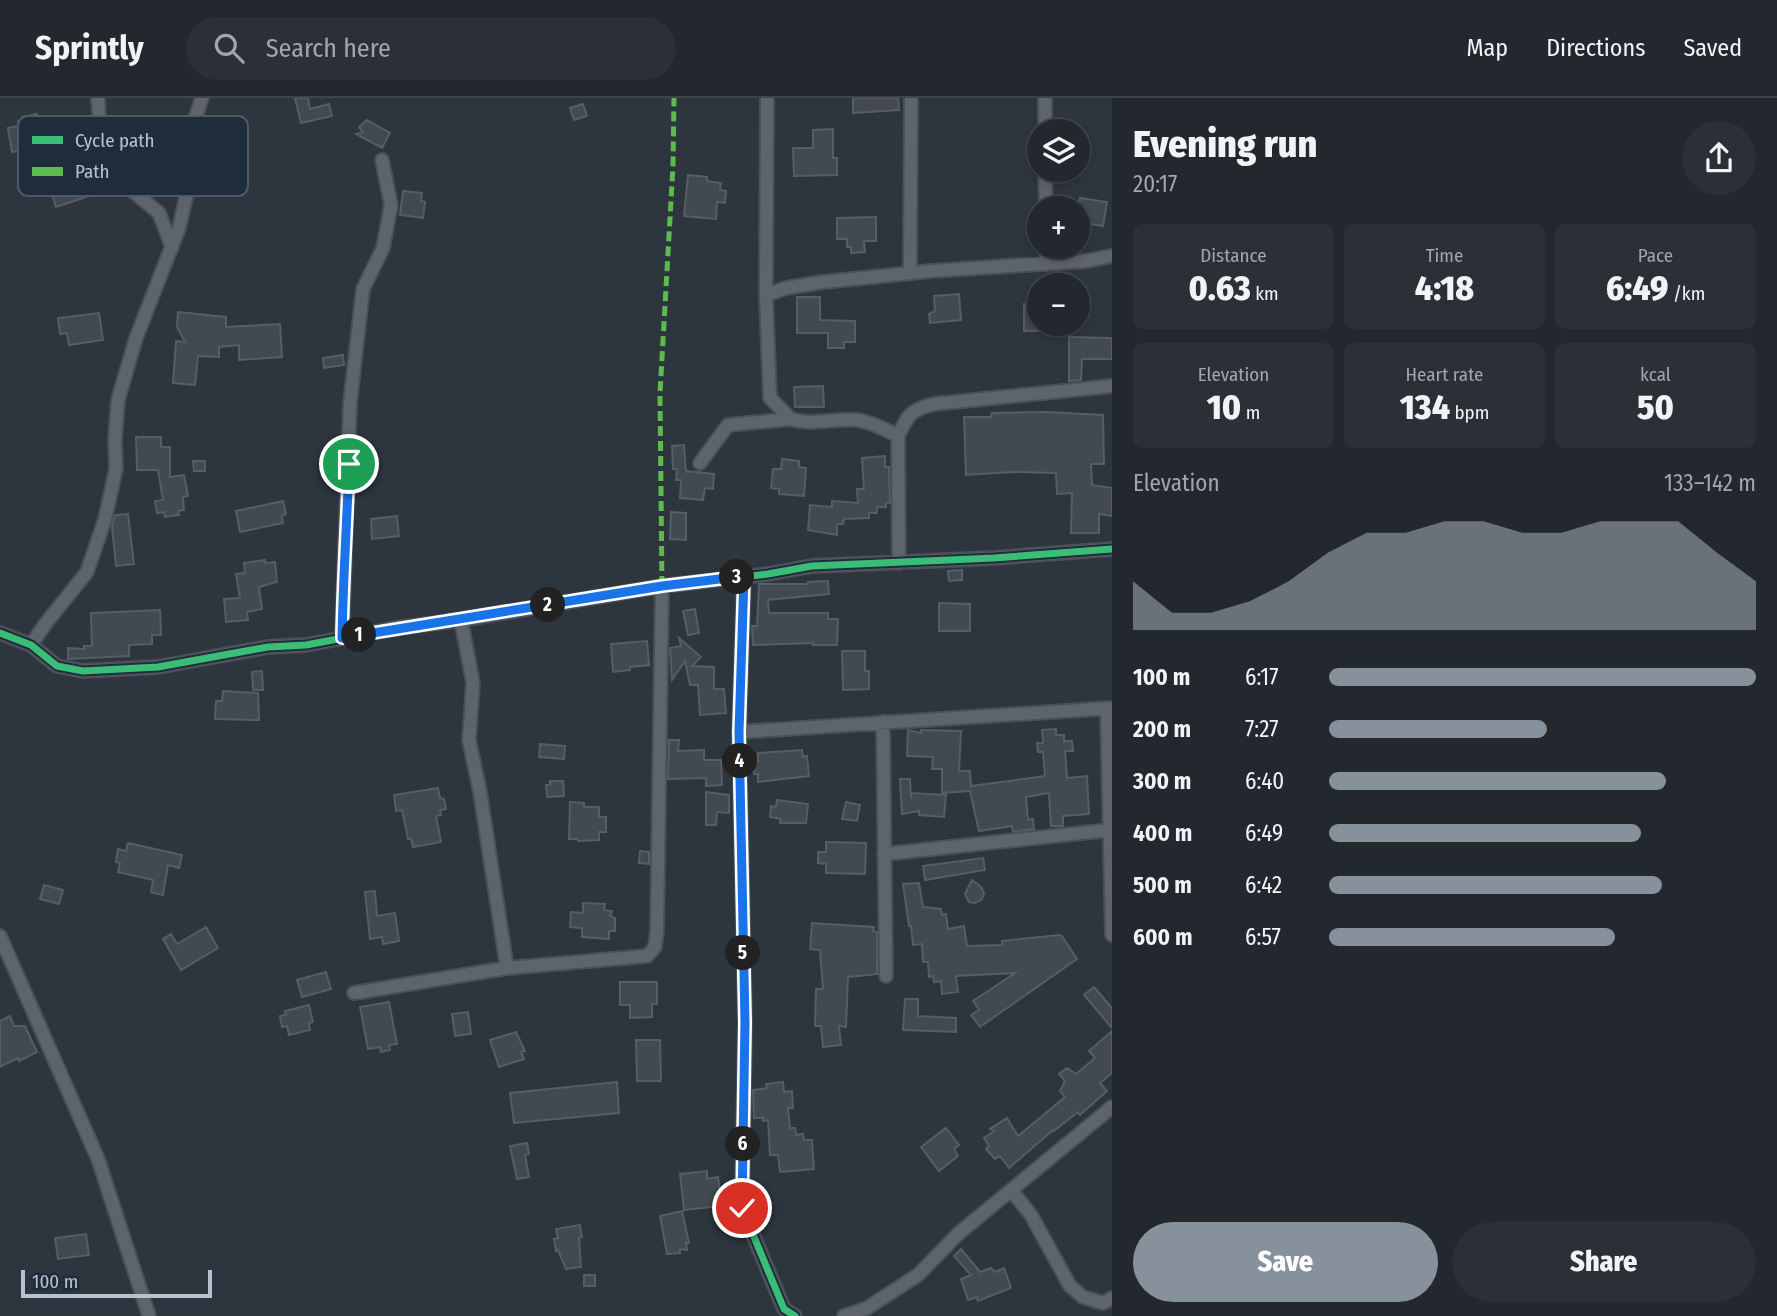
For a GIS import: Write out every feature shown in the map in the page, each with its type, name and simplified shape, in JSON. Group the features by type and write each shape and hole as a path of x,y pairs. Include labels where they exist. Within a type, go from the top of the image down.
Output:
{"street":[{"path":"98,98 99,116"},
{"path":"196,116 202,98"},
{"path":"767,98 766,295 770,398 791,419"},
{"path":"909,273 911,98"},
{"path":"1045,98 1045,119"},
{"path":"342,638 351,391 363,289 383,248 391,205 382,160"},
{"path":"138,196 159,213 172,247"},
{"path":"31,645 87,572 105,519 116,469 118,400 136,338 172,247 188,196"},
{"path":"766,295 786,288 823,282 909,273 1086,261 1112,256"},
{"path":"1046,259 1046,264"},
{"path":"899,563 898,436 908,415 917,408 934,404 1112,386"},
{"path":"700,463 728,425 791,419 802,422 858,420 898,436"},
{"path":"0,633 31,645 57,666 83,671 158,667 662,586 812,566 1112,550"},
{"path":"744,576 739,732 745,1022 742,1208 784,1309 795,1316"},
{"path":"354,993 507,968 647,956 655,947 662,586"},
{"path":"461,620 472,683 469,740 480,792 507,968"},
{"path":"739,732 1110,708 1112,935"},
{"path":"883,722 886,976"},
{"path":"884,854 1110,830"},
{"path":"0,936 98,1160 149,1316"},
{"path":"844,1316 867,1308 918,1275 959,1233 1112,1107"},
{"path":"1011,1190 1031,1214 1070,1286 1083,1297 1103,1303 1112,1298"}],"building":[{"path":"295,98 308,98 310,109 329,104 332,116 301,123"},
{"path":"853,98 898,98 899,110 853,113"},
{"path":"583,104 587,116 574,120 570,108"},
{"path":"367,120 390,133 382,148 356,134 363,132 359,127"},
{"path":"18,126 18,151 12,152 8,128"},
{"path":"833,129 833,158 837,158 837,175 794,176 793,148 813,148 813,130"},
{"path":"688,175 707,177 707,181 721,183 720,190 726,191 725,203 717,202 716,219 684,216"},
{"path":"403,191 422,193 421,201 425,202 423,218 400,215"},
{"path":"52,196 89,196 56,207"},
{"path":"1090,199 1107,202 1103,226 1090,224"},
{"path":"876,217 876,241 864,241 865,252 851,253 851,247 847,247 847,239 837,239 837,218"},
{"path":"959,294 961,320 930,323 929,314 935,311 934,296"},
{"path":"797,297 820,297 820,320 855,321 855,342 844,342 844,348 828,348 828,333 797,333"},
{"path":"1024,304 1027,304 1027,331 1024,331"},
{"path":"178,312 226,317 226,327 280,324 282,357 239,360 239,345 219,347 219,357 198,356 195,385 173,383 176,341 185,342 177,327"},
{"path":"99,313 103,340 69,345 67,333 60,334 58,318"},
{"path":"1069,337 1112,338 1112,359 1082,359 1081,380 1069,381"},
{"path":"343,355 344,365 324,368 323,358"},
{"path":"823,386 824,407 795,407 794,387"},
{"path":"992,413 1103,415 1104,464 1091,464 1092,485 1112,488 1112,516 1099,514 1099,533 1071,533 1072,493 1057,494 1056,473 966,475 964,417 991,417"},
{"path":"136,437 161,437 161,447 170,447 170,477 184,475 188,496 183,497 184,510 178,511 179,515 165,517 164,512 157,513 155,501 163,500 158,470 137,470"},
{"path":"684,445 686,471 714,474 713,489 705,488 703,500 680,498 681,480 676,480 677,469 673,469 672,446"},
{"path":"885,456 885,467 889,467 890,503 886,503 886,507 877,507 877,513 869,513 869,518 844,519 843,524 837,524 837,535 808,530 810,505 832,507 832,501 858,503 857,489 864,489 862,458"},
{"path":"782,459 799,461 799,467 806,468 804,496 779,494 779,489 771,488 773,469 781,469"},
{"path":"193,461 205,461 205,471 194,471"},
{"path":"283,501 286,514 282,516 283,523 240,532 236,511"},
{"path":"671,512 686,513 686,540 670,539"},
{"path":"128,514 134,564 116,566 112,527 115,515"},
{"path":"397,516 399,536 372,539 371,519"},
{"path":"265,560 265,563 275,562 277,582 259,587 262,609 247,612 248,620 226,622 224,599 240,598 236,574 245,573 244,563"},
{"path":"962,570 962,580 949,581 948,571"},
{"path":"828,581 829,594 768,600 769,613 828,613 828,619 838,619 837,645 753,645 752,626 757,626 759,584 808,584"},
{"path":"939,603 970,604 970,631 939,631"},
{"path":"695,609 699,633 688,635 683,611"},
{"path":"160,610 161,635 152,635 152,644 129,645 129,656 68,659 68,648 84,649 84,646 92,646 91,613"},
{"path":"679,638 701,657 692,666 714,667 714,689 724,689 726,713 700,715 698,685 690,685 685,661 672,680 670,648 681,646"},
{"path":"647,641 649,665 613,672 611,644"},
{"path":"842,651 865,651 869,689 843,690"},
{"path":"262,671 263,690 253,690 252,672"},
{"path":"223,691 258,693 259,720 215,719 216,701 222,701"},
{"path":"1056,729 1056,735 1064,735 1064,741 1072,741 1073,751 1065,751 1067,778 1087,776 1089,814 1063,816 1063,826 1051,826 1049,793 1026,797 1028,820 1033,819 1034,829 1013,832 1012,826 979,831 970,791 942,793 942,769 932,769 933,757 907,756 908,730 921,733 921,730 961,731 959,771 970,771 971,786 1045,776 1043,752 1038,752 1037,743 1043,743 1042,730"},
{"path":"669,740 679,740 678,751 704,750 704,760 721,760 722,785 706,786 706,778 668,779"},
{"path":"540,744 565,746 564,759 539,757"},
{"path":"802,750 803,757 807,756 809,776 758,782 753,761 758,761 758,753"},
{"path":"900,779 910,779 911,799 911,793 946,795 944,817 919,815 919,811 902,814"},
{"path":"550,781 563,781 564,796 547,797 546,785 550,785"},
{"path":"438,788 446,809 440,810 441,815 436,816 441,842 413,847 411,839 408,839 402,810 396,811 394,795"},
{"path":"706,792 729,795 729,813 717,812 716,825 706,825"},
{"path":"777,800 808,804 806,823 780,823 781,819 770,817 771,806 776,807"},
{"path":"570,802 584,803 584,807 599,807 599,817 606,817 606,832 599,832 599,840 569,839"},
{"path":"846,802 860,805 857,821 842,819"},
{"path":"826,842 866,843 865,874 826,873 826,864 818,863 818,852 826,852"},
{"path":"128,843 182,855 179,868 168,865 163,895 151,892 153,880 118,872 118,849 126,851"},
{"path":"640,851 649,852 649,864 639,863"},
{"path":"983,858 985,870 925,880 923,866"},
{"path":"972,880 984,893 982,899 975,903 969,902 965,894"},
{"path":"919,883 923,907 941,909 942,915 946,914 948,929 964,926 967,946 1002,945 1002,941 1059,935 1077,959 980,1027 971,1015 979,1010 973,1001 1015,973 956,976 958,992 942,994 941,981 934,982 933,976 929,977 928,962 923,962 922,944 913,945 909,926 903,884"},
{"path":"44,885 63,890 59,904 40,899"},
{"path":"375,891 377,916 395,913 399,941 383,944 382,937 370,939 365,892"},
{"path":"583,903 605,904 604,910 612,911 610,916 615,918 615,931 609,931 609,939 582,937 582,928 570,927 571,912 583,913"},
{"path":"812,923 874,927 873,931 877,932 877,974 848,977 846,1027 839,1026 841,1045 823,1047 821,1026 815,1026 816,989 823,989 820,950 810,949"},
{"path":"206,927 218,948 181,970 163,939 171,934 177,944"},
{"path":"326,972 331,989 302,997 297,980"},
{"path":"620,982 657,982 657,1004 652,1004 652,1017 630,1018 630,1005 620,1005"},
{"path":"1094,987 1112,1008 1112,1028 1084,995"},
{"path":"905,999 918,999 918,1016 956,1018 956,1032 903,1030"},
{"path":"389,1002 397,1044 389,1045 390,1050 381,1052 380,1047 368,1049 360,1007"},
{"path":"309,1005 313,1022 309,1023 310,1030 289,1035 287,1026 282,1027 280,1016 286,1015 285,1011"},
{"path":"468,1012 471,1034 455,1036 452,1014"},
{"path":"10,1016 14,1026 25,1026 37,1052 0,1067 0,1021"},
{"path":"1112,1031 1112,1073 1100,1083 1107,1091 1080,1115 1078,1112 1053,1130 1009,1168 1000,1156 995,1159 986,1149 989,1146 984,1138 994,1131 990,1129 1007,1118 1018,1136 1065,1097 1060,1091 1065,1081 1059,1074 1067,1068 1076,1074 1095,1058 1089,1051"},
{"path":"516,1032 525,1051 521,1052 524,1059 499,1067 490,1040"},
{"path":"636,1040 660,1040 661,1081 637,1081"},
{"path":"617,1082 619,1113 514,1123 510,1093"},
{"path":"783,1082 784,1092 792,1091 793,1108 788,1108 790,1128 795,1128 796,1135 803,1134 804,1140 812,1140 814,1169 780,1172 778,1155 770,1155 768,1120 754,1118 753,1090 767,1088 766,1084"},
{"path":"946,1128 959,1145 954,1149 958,1156 939,1171 921,1147"},
{"path":"527,1143 529,1154 525,1155 529,1177 517,1179 510,1146"},
{"path":"707,1171 707,1179 718,1177 721,1206 684,1210 680,1174"},
{"path":"682,1211 689,1243 686,1243 687,1250 680,1249 680,1253 667,1254 660,1216"},
{"path":"580,1225 581,1267 566,1269 558,1250 556,1251 556,1229"},
{"path":"86,1234 89,1255 58,1259 55,1238"},
{"path":"961,1249 980,1272 991,1268 995,1272 1004,1268 1011,1288 978,1301 977,1297 968,1300 961,1279 971,1275 954,1256"},
{"path":"584,1275 595,1275 595,1286 584,1286"}],"marked path":[{"path":"662,586 660,393 673,166 674,98"}],"cycle path":[{"path":"0,633 31,645 57,666 83,671 158,667 268,647 306,645 662,586 768,574 812,566 994,558 1112,549"},
{"path":"744,576 739,732 745,1022 742,1208 784,1309 795,1316"}],"route":[{"path":"349,464 342,582 342,638 662,586 744,576 739,732 745,1022 742,1208"}]}
